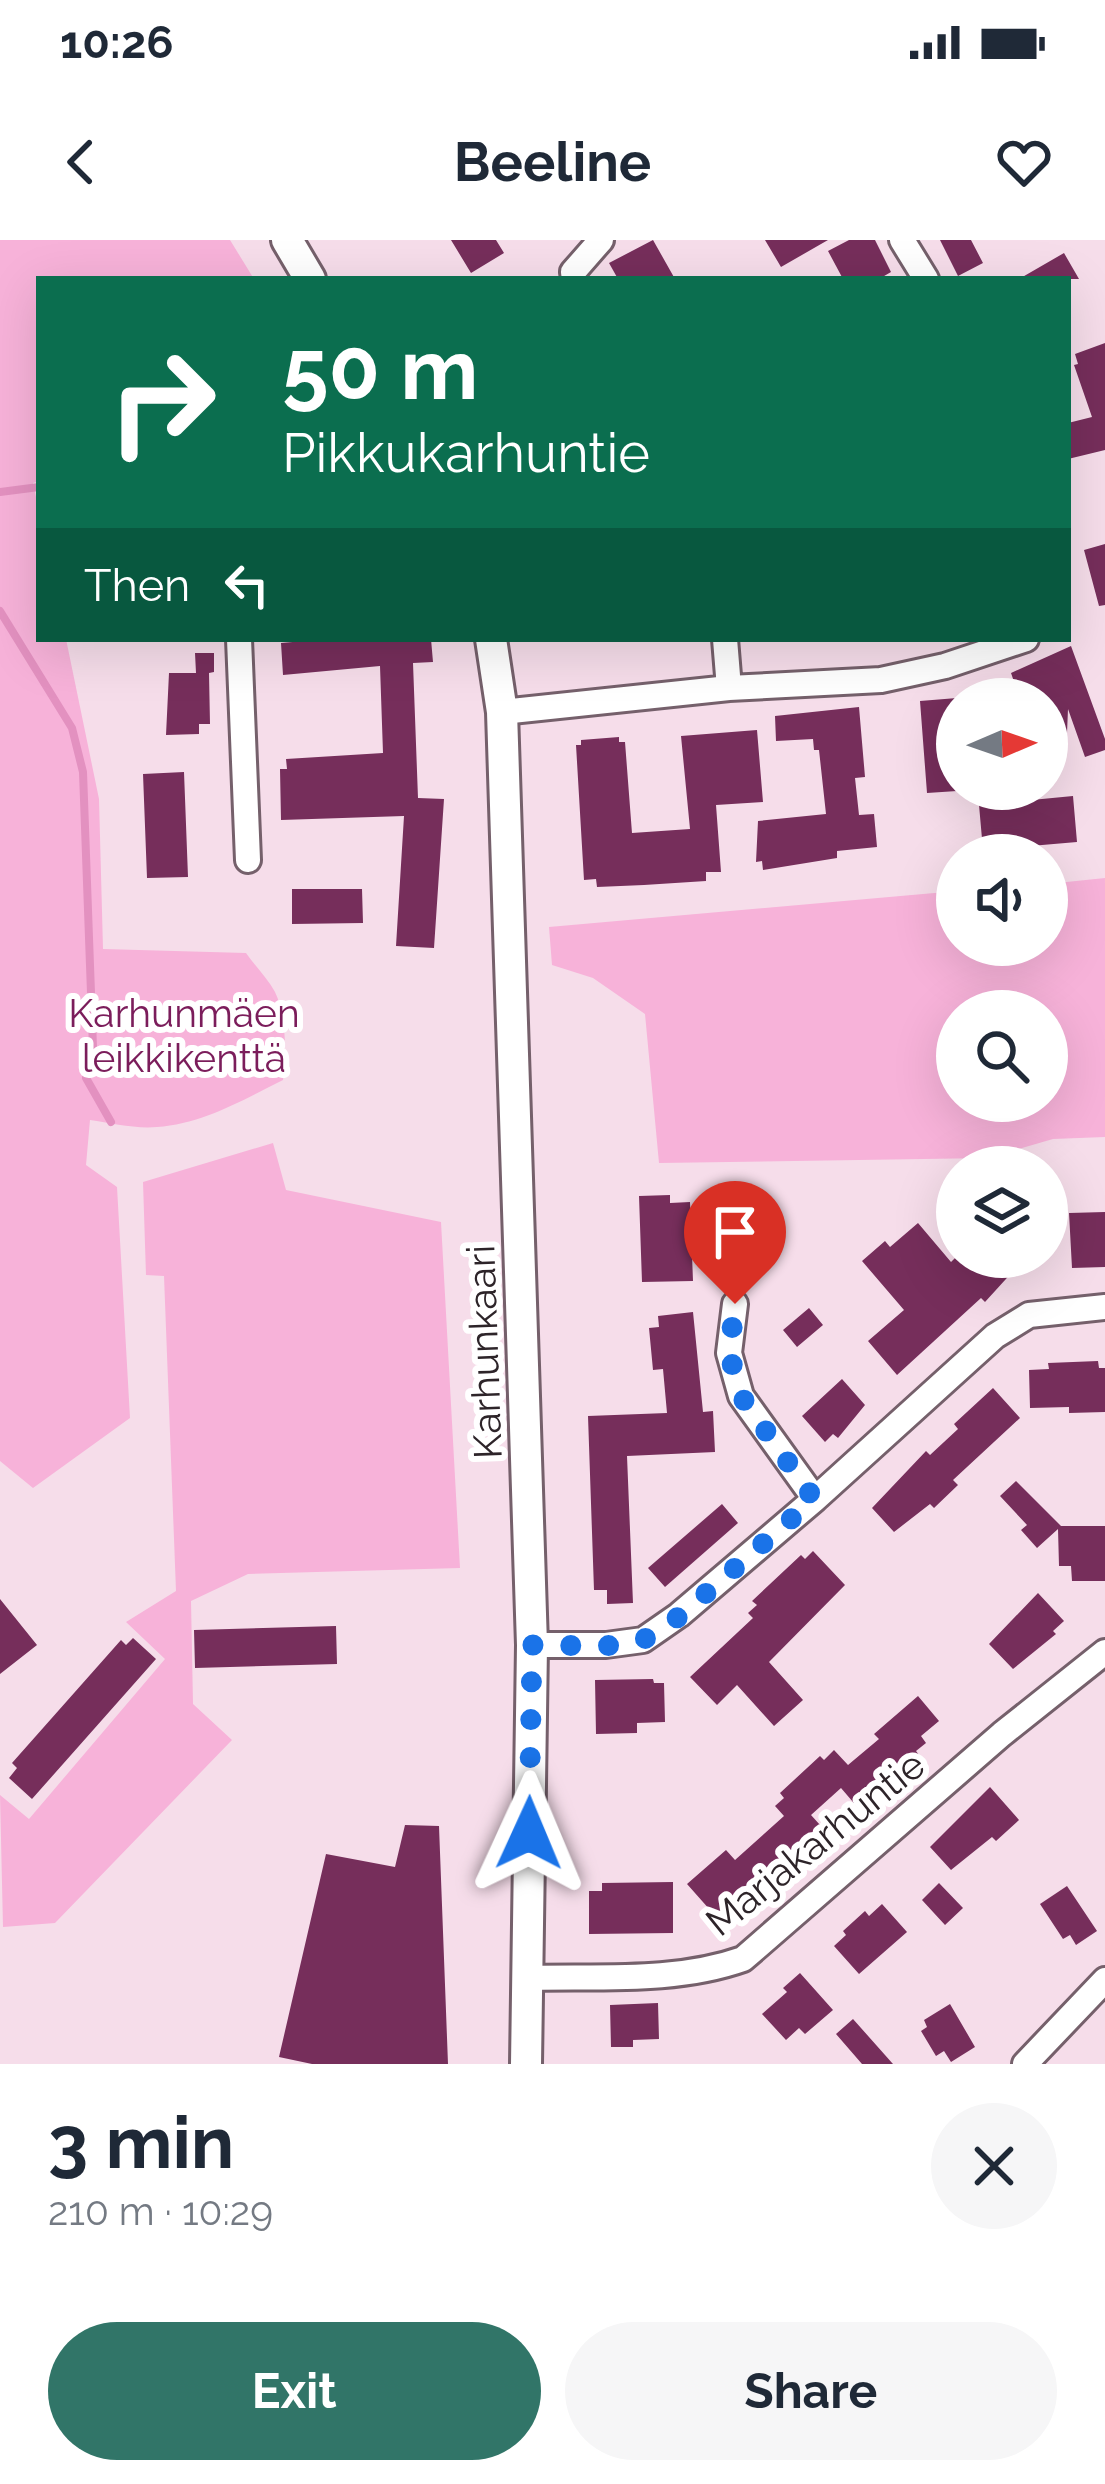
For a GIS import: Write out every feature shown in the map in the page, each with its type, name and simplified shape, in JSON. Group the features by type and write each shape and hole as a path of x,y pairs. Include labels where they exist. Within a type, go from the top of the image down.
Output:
{"street":[{"path":"287,240 308,276"},
{"path":"574,276 601,240"},
{"path":"902,240 924,276"},
{"path":"239,642 248,860"},
{"name":"Karhunkaari","path":"491,642 502,712 532,1645 526,2064"},
{"path":"725,642 729,688"},
{"path":"502,712 729,688 880,680 945,666 1017,642"},
{"path":"735,1304 729,1353 741,1396 814,1499"},
{"path":"532,1645 606,1646 643,1640 680,1616 995,1336 1029,1316 1105,1307"},
{"name":"Marjakarhuntie","path":"527,1978 678,1975 743,1959 1002,1734 1105,1652"},
{"path":"1025,2064 1105,1980"}],"green space":[{"name":"Karhunmäen leikkikenttä","path":"0,240 230,240 252,276 36,276 36,642 67,642 99,799 103,949 246,953 275,992 282,1013 283,1080 206,1116 174,1125 90,1120 86,1165 117,1187 130,1418 33,1488 0,1461"},
{"path":"1105,878 1105,1137 1053,1139 1029,1146 936,1146 936,1159 659,1163 645,1014 593,978 552,965 549,927 936,893 936,966 1068,966 1068,882"},
{"path":"273,1143 286,1190 441,1222 460,1568 248,1574 191,1601 193,1704 232,1740 55,1923 3,1927 0,1795 29,1819 165,1659 126,1622 176,1591 164,1276 146,1275 143,1182"}],"building":[{"path":"451,240 496,240 504,253 471,273"},
{"path":"653,240 673,276 616,276 609,263"},
{"path":"765,240 828,240 781,267"},
{"path":"849,240 875,240 891,272 841,276 828,251"},
{"path":"940,240 971,240 983,263 958,276"},
{"path":"1064,253 1079,279 1071,276 1024,276"},
{"path":"1105,343 1105,450 1071,458 1071,422 1092,417 1074,365 1078,364 1075,354"},
{"path":"1105,544 1105,605 1099,606 1084,550"},
{"path":"431,642 433,662 413,663 418,798 444,799 434,948 396,946 404,816 281,820 280,769 287,769 286,759 383,753 380,666 283,675 281,643"},
{"path":"1071,646 1105,750 1085,757 1068,709 1068,678 1013,678 1011,673"},
{"path":"195,653 214,653 214,672 209,673 210,724 199,724 199,734 166,735 169,673 196,673"},
{"path":"936,700 936,792 927,793 920,701"},
{"path":"859,707 865,777 855,778 859,815 874,814 877,847 837,851 837,858 763,870 762,861 756,862 758,821 826,814 819,750 814,750 813,739 776,741 775,716"},
{"path":"757,730 763,802 716,805 721,872 706,872 706,881 644,885 597,887 596,879 584,880 576,745 581,740 619,737 619,742 625,742 632,833 690,829 681,736"},
{"path":"184,772 188,877 147,878 143,774"},
{"path":"1068,796 1073,796 1077,842 1068,843 1068,834 982,834 979,810 1068,810"},
{"path":"292,889 362,889 363,923 292,924"},
{"path":"670,1195 670,1203 690,1202 693,1281 642,1282 639,1196"},
{"path":"1105,1212 1105,1267 1072,1268 1069,1213"},
{"path":"918,1223 936,1244 936,1278 1007,1278 897,1375 868,1341 904,1310 862,1261 885,1241 890,1247"},
{"path":"809,1308 823,1325 797,1347 783,1330"},
{"path":"693,1312 703,1412 713,1411 715,1452 627,1456 633,1603 607,1604 607,1590 594,1590 588,1416 667,1413 663,1369 653,1370 649,1328 659,1327 658,1316"},
{"path":"1098,1361 1099,1368 1105,1368 1105,1412 1030,1408 1029,1370 1049,1369 1048,1363"},
{"path":"842,1379 865,1405 838,1438 833,1434 825,1442 802,1416"},
{"path":"993,1388 1020,1418 953,1480 958,1485 934,1508 930,1504 894,1532 872,1508 926,1451 930,1455 958,1429 954,1424"},
{"path":"1016,1481 1061,1526 1105,1526 1105,1581 1072,1581 1071,1566 1059,1566 1058,1529 1037,1548 1021,1530 1027,1525 1000,1496"},
{"path":"722,1504 738,1523 665,1587 648,1568"},
{"path":"813,1551 845,1585 769,1662 803,1700 774,1726 737,1685 717,1705 690,1677 753,1618 748,1613 757,1605 752,1601 801,1555 805,1559"},
{"path":"1038,1593 1064,1621 1053,1631 1056,1634 1013,1669 989,1644"},
{"path":"0,1599 37,1645 0,1674"},
{"path":"336,1626 337,1664 195,1668 194,1630"},
{"path":"133,1638 156,1659 32,1799 9,1778 17,1768 12,1763 121,1640 126,1645"},
{"path":"595,1680 664,1683 665,1722 637,1723 637,1733 596,1734"},
{"path":"918,1696 939,1721 921,1736 926,1743 916,1751 919,1755 859,1809 841,1788 811,1815 830,1836 764,1890 769,1895 752,1911 749,1907 726,1928 687,1884 726,1850 735,1860 784,1816 775,1806 784,1798 780,1793 820,1756 824,1760 834,1750 848,1765 879,1739 874,1734"},
{"path":"990,1787 1019,1820 951,1870 930,1847"},
{"path":"405,1825 439,1826 448,2064 312,2064 279,2057 326,1854 395,1867"},
{"path":"673,1882 673,1933 589,1934 589,1891 602,1891 602,1883"},
{"path":"939,1883 963,1908 945,1925 922,1900"},
{"path":"1067,1886 1097,1931 1076,1945 1070,1935 1063,1939 1040,1904"},
{"path":"882,1904 907,1932 859,1974 834,1946 865,1911 869,1916"},
{"path":"800,1973 833,2010 805,2034 799,2028 786,2040 762,2014"},
{"path":"658,2003 659,2039 633,2040 633,2047 611,2047 610,2005"},
{"path":"950,2004 975,2047 951,2062 944,2051 936,2056 921,2031 927,2027 924,2020"},
{"path":"853,2019 893,2064 862,2064 836,2034"}],"waterway":[{"path":"0,492 36,487"},
{"path":"0,611 72,728 83,772 93,1048 86,1078 111,1122"}],"route":[{"path":"529,1833 532,1645 606,1646 643,1640 680,1616 814,1499 741,1396 729,1353 735,1304"}]}
